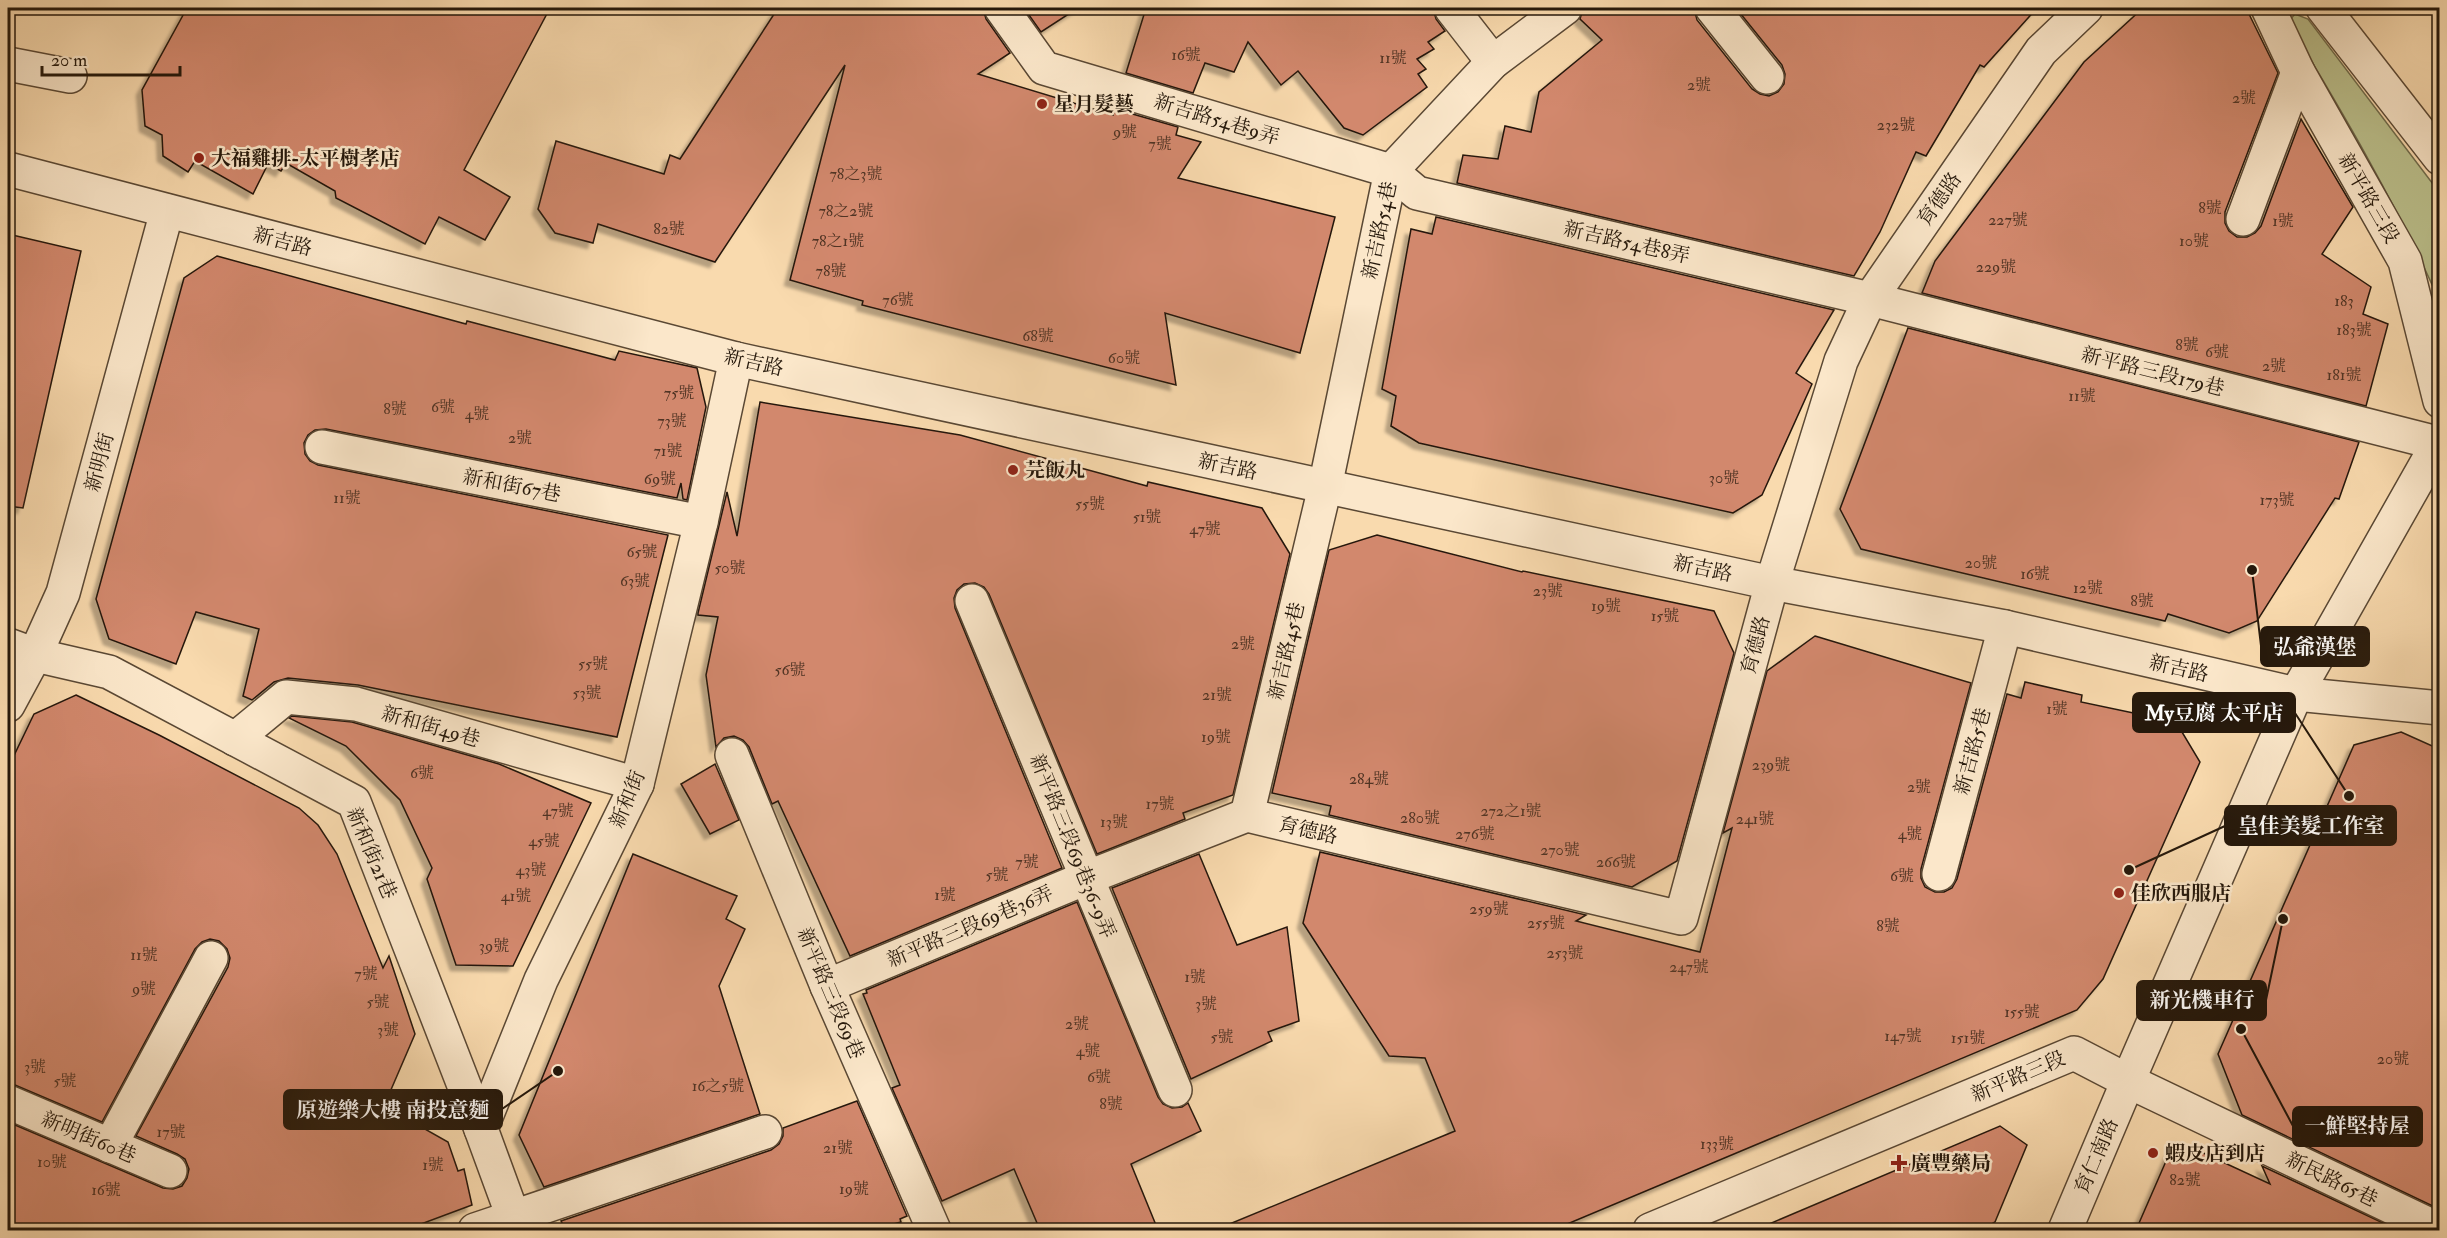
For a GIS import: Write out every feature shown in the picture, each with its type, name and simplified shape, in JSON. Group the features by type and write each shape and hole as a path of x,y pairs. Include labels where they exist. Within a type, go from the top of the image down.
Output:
{"street":[{"name":"新吉路54巷9弄","path":"1001,8 1044,68 1391,171"},
{"path":"1451,8 1493,62"},
{"name":"新吉路54巷","path":"1325,487 1391,171 1493,62 1565,8"},
{"path":"1712,8 1767,77"},
{"name":"育德路","path":"1247,815 1681,918 1772,583 1842,362 1870,299 2041,51 2086,8"},
{"name":"新平路三段","path":"2268,8 2298,72 2406,261 2439,401"},
{"path":"2323,8 2439,158"},
{"path":"8,64 70,76"},
{"path":"2243,219 2298,72"},
{"name":"新吉路","path":"8,169 736,358 1772,583 2005,627 2296,694"},
{"name":"新吉路54巷8弄","path":"1391,171 1418,194 1870,299"},
{"name":"新明街","path":"8,705 21,650 63,593 167,211"},
{"name":"新平路三段179巷","path":"1870,299 2438,442"},
{"name":"新和街","path":"481,1130 541,980 637,784 701,522 736,358"},
{"path":"2128,1081 2296,694 2438,442"},
{"name":"新和街67巷","path":"322,447 701,522"},
{"name":"新吉路45巷","path":"1247,815 1325,487"},
{"name":"新平路三段69巷36-9弄","path":"972,601 1176,1090"},
{"name":"新吉路5巷","path":"1938,874 2005,627"},
{"name":"新和街21巷","path":"21,650 109,672 354,802 481,1130"},
{"path":"2296,694 2439,708"},
{"name":"新和街49巷","path":"235,739 285,697 356,704 637,784"},
{"name":"新平路三段69巷","path":"732,754 827,986 934,1230"},
{"name":"新平路三段69巷36弄","path":"827,986 1086,878 1247,815"},
{"path":"110,1146 211,958"},
{"name":"新平路三段","path":"1650,1230 2074,1053 2128,1081"},
{"name":"新民路65巷","path":"2128,1081 2439,1230"},
{"name":"育仁南路","path":"2065,1230 2128,1081"},
{"name":"新明街60巷","path":"8,1102 170,1171"},
{"path":"481,1130 516,1224"},
{"path":"475,1230 516,1224 765,1132"}],"green space":[{"path":"2295,14 2308,19 2439,192 2439,300 2387,193 2288,22"}],"building":[{"path":"187,8 550,8 464,170 510,197 485,240 439,217 425,244 336,198 335,191 286,163 281,171 268,164 253,194 195,161 188,172 163,156 162,135 145,126 142,90"},
{"path":"778,8 983,8 986,19 1010,53 978,74 1113,115 1115,109 1178,127 1176,135 1201,142 1178,178 1335,217 1300,353 1165,313 1176,385 862,305 863,301 790,280 845,65 715,262 598,224 593,243 555,233 538,209 556,141 664,174 670,155 680,159"},
{"path":"1024,8 1078,8 1041,32"},
{"path":"1146,8 1433,8 1436,19 1445,31 1428,42 1434,49 1417,59 1426,69 1418,74 1427,87 1363,135 1344,128 1298,71 1281,85 1248,42 1234,72 1205,63 1193,93 1126,73"},
{"path":"1583,8 1694,8 1697,20 1752,89 1769,96 1778,92 1784,84 1785,74 1782,65 1736,8 2037,8 1984,67 1980,65 1926,156 1916,152 1880,232 1854,276 1457,183 1463,155 1498,159 1505,126 1531,132 1539,92 1602,40 1580,19"},
{"path":"2143,8 2246,8 2278,73 2225,212 2225,223 2229,231 2237,237 2247,237 2261,226 2301,119 2353,207 2322,254 2371,287 2363,314 2388,324 2366,406 1922,293 1935,261 2084,62"},
{"path":"1436,217 1834,310 1796,373 1812,384 1762,495 1733,513 1419,443 1391,426 1396,396 1382,389 1411,229 1432,234"},
{"path":"8,234 81,251 23,508 8,506"},
{"path":"217,256 466,324 467,321 615,360 619,351 697,368 706,407 687,500 683,499 681,483 677,498 326,429 315,430 308,435 304,443 305,454 310,461 318,465 668,535 617,737 358,685 288,678 274,682 252,700 243,696 259,629 196,612 176,664 109,639 96,599 184,278"},
{"path":"1908,328 2359,442 2339,499 2335,498 2257,621 2229,633 2168,614 2165,621 1861,549 1840,509"},
{"path":"760,402 960,435 1147,486 1148,482 1262,508 1290,554 1233,795 1183,813 1185,819 1097,854 989,594 984,587 975,583 964,584 957,590 954,598 955,608 1062,868 850,956 778,801 772,804 749,747 743,740 734,736 724,738 716,747 706,675 718,617 698,615 698,613 727,492 737,536"},
{"path":"1377,535 1522,572 1714,611 1734,653 1677,861 1632,887 1329,815 1331,806 1272,793 1329,550"},
{"path":"1815,636 1971,683 1921,869 1921,878 1925,887 1935,892 1944,892 1952,888 1957,879 2007,694 2021,698 2025,682 2082,695 2081,702 2176,722 2200,762 2103,979 2077,1010 1553,1230 1215,1230 1455,1131 1425,1058 1389,1056 1303,923 1320,852 1586,915 1576,921 1700,952 1732,828 1723,833 1767,671"},
{"path":"76,695 159,735 299,808 318,825 337,854 383,968 389,956 415,1034 384,1106 448,1142 458,1171 464,1169 472,1205 405,1230 8,1230 8,1122 163,1188 173,1189 182,1186 189,1169 185,1159 136,1136 228,967 230,958 227,949 219,941 210,939 202,942 195,949 102,1122 8,1084 8,768 34,714"},
{"path":"292,716 352,722 499,764 591,803 513,966 456,965 427,879 432,868 400,800 346,746 289,718"},
{"path":"2401,732 2439,749 2439,1209 2242,1115 2218,1054 2354,745"},
{"path":"715,764 739,820 710,834 681,784"},
{"path":"633,854 737,896 726,919 745,929 719,986 760,1114 544,1187 519,1135"},
{"path":"1199,854 1237,945 1287,927 1299,1021 1268,1032 1272,1041 1191,1079 1112,888"},
{"path":"1077,902 1158,1097 1163,1104 1172,1108 1182,1107 1188,1103 1201,1131 1131,1164 1158,1230 1040,1230 1014,1169 942,1201 892,1088 900,1085 863,994 867,993 866,990"},
{"path":"857,1101 907,1216 900,1219 901,1222 871,1230 566,1230 561,1221 771,1150 779,1144 783,1136 783,1128"},
{"path":"2000,1126 2027,1145 1995,1222 1982,1230 1755,1230"},
{"path":"2186,1145 2270,1184 2262,1166 2398,1230 2136,1230 2170,1152"}],"place":[{"name":"星月髮藝","path":"1042,104"},
{"name":"大福雞排-太平樹孝店","path":"199,158"},
{"name":"芫飯丸","path":"1013,470"},
{"name":"弘爺漢堡","path":"2252,570"},
{"name":"My豆腐 太平店","path":"2349,796"},
{"name":"皇佳美髮工作室","path":"2129,870"},
{"name":"佳欣西服店","path":"2119,893"},
{"name":"新光機車行","path":"2283,919"},
{"name":"一鮮堅持屋","path":"2241,1029"},
{"name":"原遊樂大樓 南投意麵","path":"558,1071"},
{"name":"蝦皮店到店","path":"2153,1153"},
{"name":"廣豐藥局","path":"1899,1163"}]}
